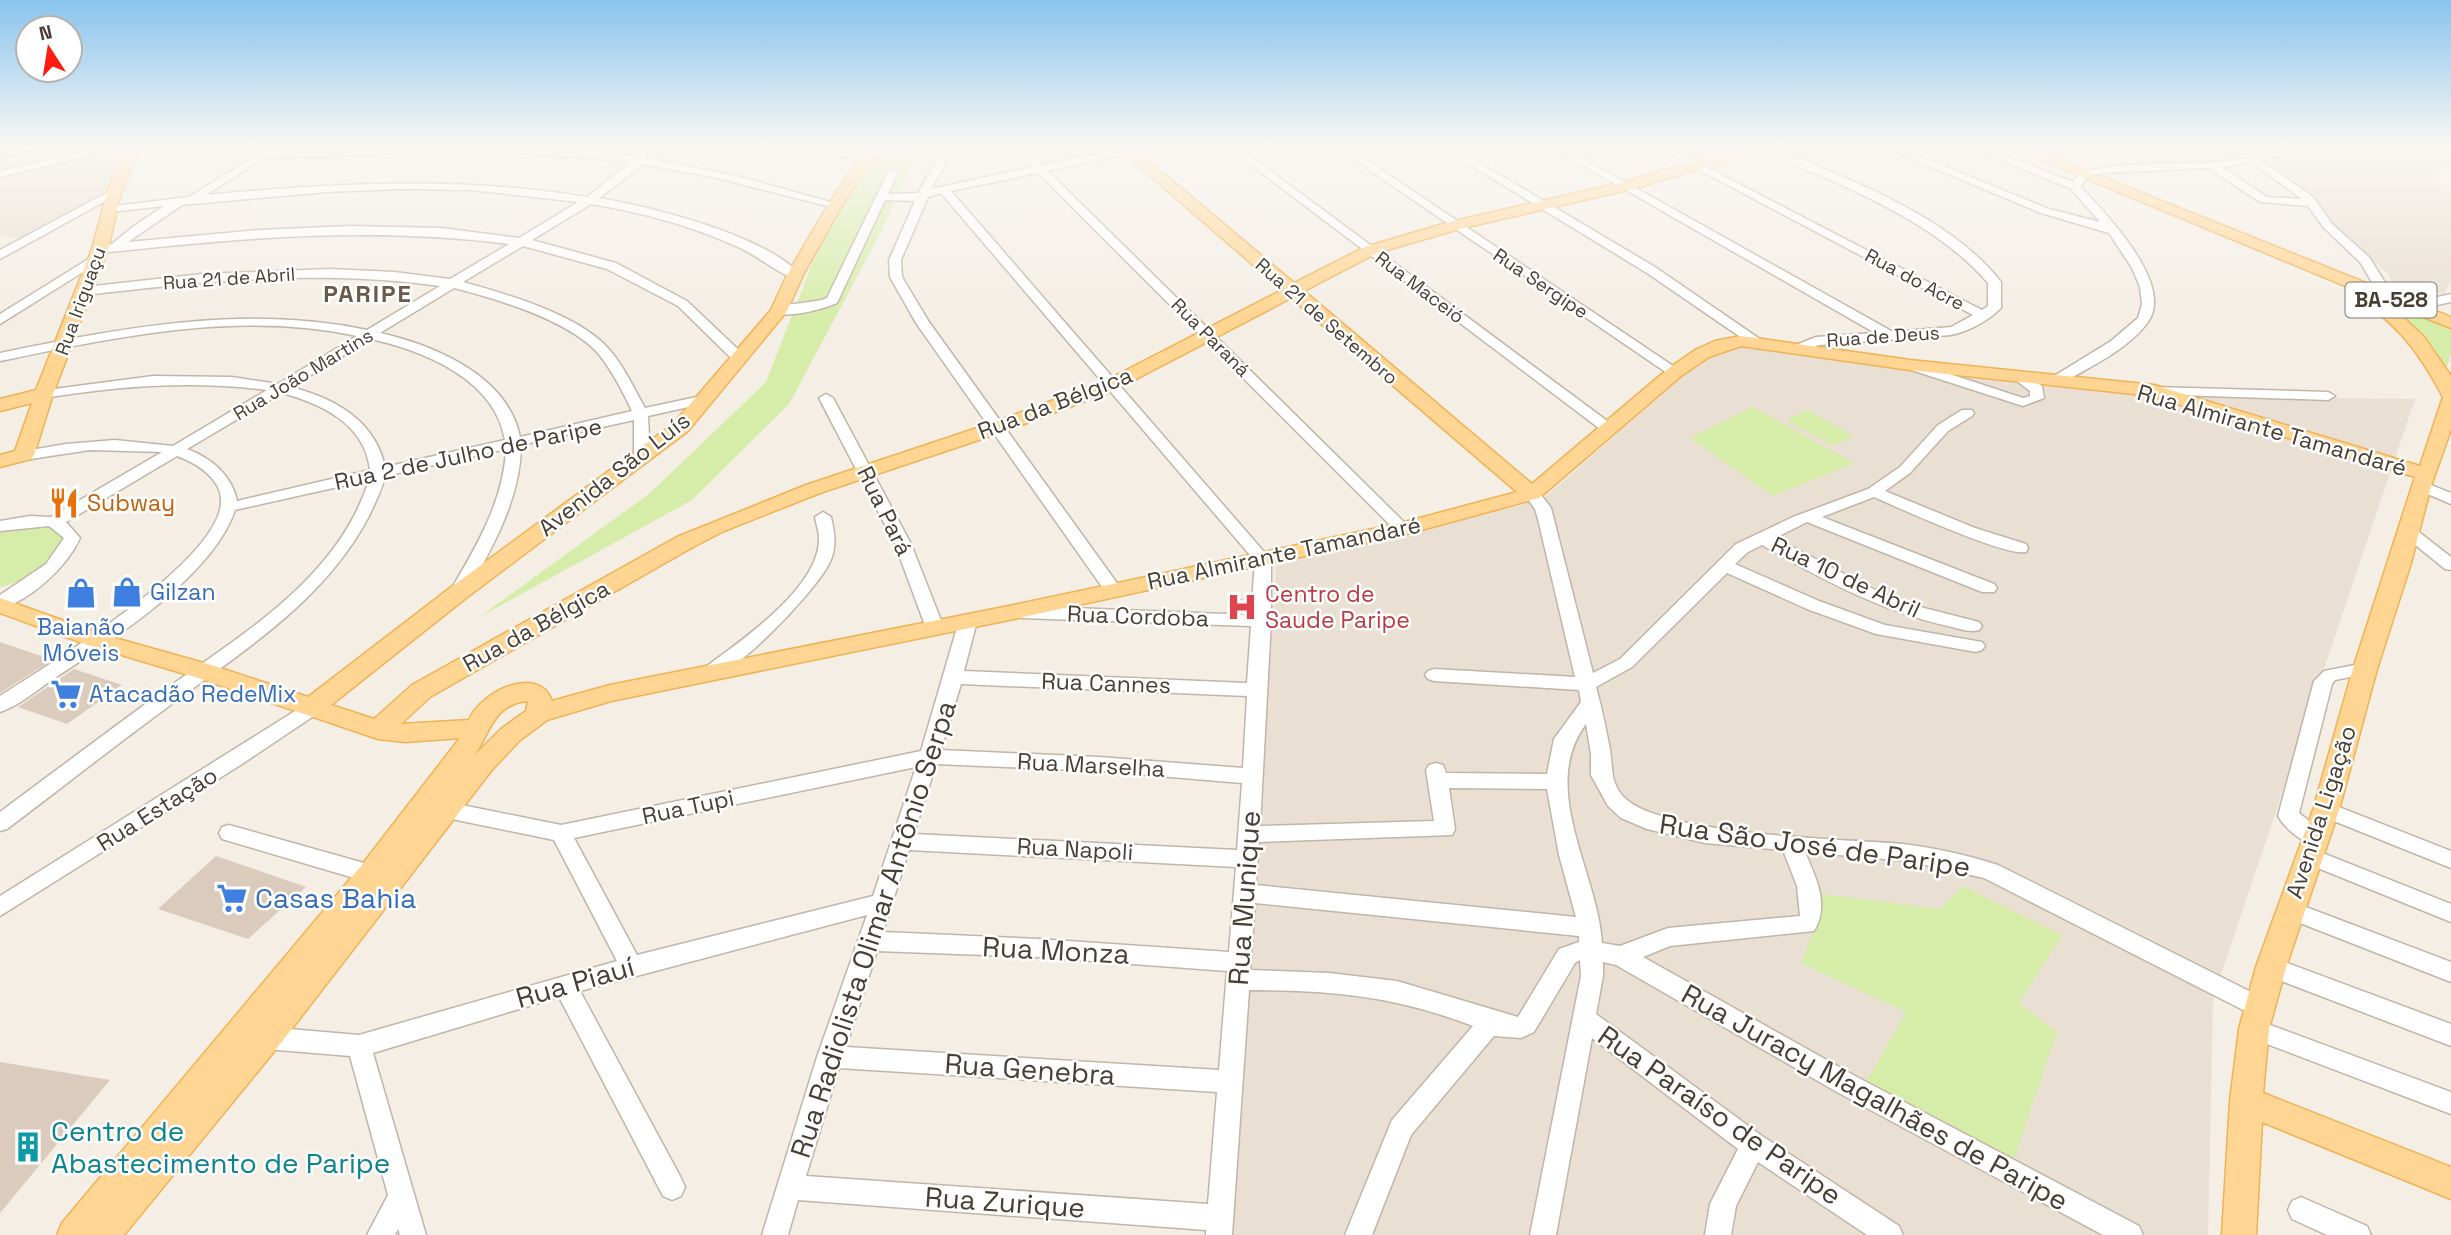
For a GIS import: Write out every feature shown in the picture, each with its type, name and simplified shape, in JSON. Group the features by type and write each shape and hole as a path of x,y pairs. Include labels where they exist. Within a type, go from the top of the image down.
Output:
{"main road":[{"name":"Rua Iriguaçu","path":"24,455 44,394 85,291 104,252 112,204"},
{"name":"Rua 21 de Setembro","path":"1191,204 1532,494"},
{"name":"Rua da Bélgica","path":"378,730 421,691 685,542 752,511 996,428 1111,385 1371,250 1455,225 1545,204"},
{"name":"BA-528","path":"2140,204 2332,275 2451,323"},
{"name":"Avenida São Luís","path":"311,708 458,593 489,559 642,458 667,438 706,399 779,311 795,275 835,205"},
{"path":"2381,296 2428,354 2449,410"},
{"name":"Rua Almirante Tamandaré","path":"538,704 706,675 1263,560 1403,529 1532,494 1675,372 1721,345 1741,341 1910,365 2154,391 2423,480"},
{"path":"0,405 44,394"},
{"name":"Avenida Ligação","path":"2239,1235 2246,1101 2257,1018 2271,967 2326,810 2365,669 2423,480 2449,410"},
{"path":"0,461 24,455"},
{"path":"0,604 96,640 203,671 378,730 405,733 477,728"},
{"path":"74,1235 371,874 462,755 485,711 500,698 522,692 538,704 482,764 266,1038 102,1235"},
{"path":"2246,1101 2451,1183"}],"street":[{"path":"0,255 107,204"},
{"path":"0,320 138,228 180,204"},
{"name":"Rua João Martins","path":"54,522 371,334 584,204"},
{"path":"601,204 667,217 715,232 760,253 795,275"},
{"path":"830,204 835,205"},
{"path":"779,311 819,306 832,300 879,204"},
{"path":"919,204 895,260 894,272 923,323 1113,590"},
{"path":"956,204 1263,560"},
{"name":"Rua Paraná","path":"1077,204 1403,529"},
{"name":"Rua Maceió","path":"1309,204 1609,429"},
{"name":"Rua Sergipe","path":"1424,204 1675,372"},
{"path":"1658,204 1890,336"},
{"name":"Rua do Acre","path":"1770,204 1984,316"},
{"path":"1883,204 1966,250 1988,271 1999,291 1997,303 1984,316"},
{"path":"2027,204 2073,221 2112,229"},
{"path":"2056,381 2119,341 2143,321 2149,309 2150,295 2143,277 2095,204"},
{"path":"2311,204 2328,226 2374,271 2381,296 2433,302 2451,298"},
{"path":"1539,205 1651,270 1760,344"},
{"path":"104,252 258,233 371,229 464,234 556,249 598,262 665,291 704,321 739,358"},
{"name":"Rua 21 de Abril","path":"85,291 188,279 278,273 357,274 452,284 506,297 550,315 599,347 616,370 641,423 642,458"},
{"name":"Rua de Deus","path":"1801,348 1816,341 1943,333 1962,328 1984,316"},
{"path":"0,357 65,343 159,328 204,324 300,324 371,334 426,352 457,366 482,382 503,410 514,444 513,463 489,559"},
{"name":"Rua Almirante Tamandaré","path":"1910,365 2023,402 2037,398 2037,389 2020,378"},
{"path":"0,823 258,631 304,592 330,566 357,528 378,472 371,444 349,416 320,399 279,389 231,381 180,379 101,384 44,394"},
{"path":"2154,391 2328,396"},
{"name":"Rua Pará","path":"826,398 867,471 903,544 935,628"},
{"name":"Rua 2 de Julho de Paripe","path":"229,508 378,472 514,444 641,423 706,399"},
{"path":"1543,1235 1592,976 1591,939 1570,855 1556,782 1564,739 1589,694 1626,663 1723,565 1760,537 1874,492 1905,470 1943,428 1967,412"},
{"path":"641,423 667,438"},
{"path":"0,705 146,604 202,554 229,508 228,493 218,473 197,459 175,451 140,446 94,445 61,447 24,455"},
{"path":"2423,480 2451,499"},
{"path":"1874,492 1969,531 2020,548"},
{"name":"Rua São José de Paripe","path":"1532,494 1543,508 1589,694 1601,754 1601,775 1615,801 1629,812 1647,821 1705,835 1791,845 1907,853 1962,863 1990,872 2146,952 2257,1018 2451,1104"},
{"path":"706,675 772,623 812,581 824,554 827,529 823,517"},
{"path":"1808,517 1988,588"},
{"path":"0,526 30,521 54,522 64,525 72,538 68,550 54,566 0,604"},
{"path":"2409,532 2451,565"},
{"name":"Rua 10 de Abril","path":"1760,537 1807,563 1911,611 1973,626"},
{"name":"Rua Munique","path":"1220,1227 1249,834 1262,621 1263,560"},
{"path":"1723,565 1813,605 1882,631 1976,646"},
{"name":"Rua Cordoba","path":"1014,612 1262,621"},
{"name":"Rua Radiolista Olimar Antônio Serpa","path":"775,1235 829,1057 871,942 955,677 968,621"},
{"path":"2365,669 2330,675 2322,681 2288,816 2313,847 2451,913"},
{"path":"1434,676 1589,694"},
{"name":"Rua Cannes","path":"955,677 1257,690"},
{"name":"Rua Estação","path":"0,907 235,760 311,708"},
{"name":"Rua Marselha","path":"929,757 1099,764 1252,776"},
{"name":"Rua Tupi","path":"446,810 561,833 929,757"},
{"path":"1249,834 1445,829 1438,775 1556,782"},
{"path":"2326,810 2451,860"},
{"path":"229,833 371,874"},
{"path":"561,833 631,966"},
{"name":"Rua Napoli","path":"902,841 1247,859"},
{"path":"1621,956 1668,937 1806,925 1812,917 1811,902 1791,845"},
{"name":"Rua Juracy Magalhães de Paripe","path":"1245,893 1591,939 1788,1052 2130,1235"},
{"name":"Rua Piauí","path":"266,1038 359,1046 565,984 883,902"},
{"path":"2290,910 2451,972"},
{"path":"1358,1235 1383,1179 1401,1128 1486,1028 1498,1024 1521,1028 1526,1025 1567,956 1578,951 1591,939"},
{"name":"Rua Monza","path":"871,942 1038,948 1239,971 1285,980 1367,986 1420,996 1498,1024"},
{"path":"2271,967 2451,1035"},
{"path":"565,984 590,1042 626,1101 672,1187"},
{"name":"Rua Paraíso de Paripe","path":"1586,1019 1753,1145 1840,1199 1890,1235"},
{"path":"359,1046 413,1235"},
{"name":"Rua Genebra","path":"829,1057 1231,1082"},
{"path":"1718,1235 1723,1204 1753,1145"},
{"name":"Rua Zurique","path":"789,1187 1220,1227"},
{"path":"380,1235 402,1196"},
{"path":"2301,1210 2358,1235"}],"shaded area":[{"path":"0,204 98,204 27,240 0,236"},
{"path":"2312,204 2451,204 2451,279 2444,294 2394,286 2387,273 2319,218"},
{"path":"1735,348 1770,348 1997,380 2214,397 2415,399 2213,998 2208,1235 1233,1235 1276,566 1543,499 1701,360"}],"green space":[{"path":"894,204 789,404 692,500 478,618 649,494 766,382 835,205"},
{"path":"2382,301 2451,328 2451,355 2446,369 2429,346"},
{"path":"1753,407 1854,463 1773,496 1690,438"},
{"path":"1807,410 1854,436 1833,446 1786,420"},
{"path":"49,523 62,538 53,555 29,576 0,587 0,525"},
{"path":"1963,886 2062,935 2019,1003 2057,1032 2010,1171 1860,1093 1906,1012 1801,963 1815,927 1821,894 1940,909"}],"building":[{"name":"Centro de Saude Paripe","path":"1233,599 1250,599 1249,612 1232,612"},
{"path":"0,642 47,658 51,661 0,693"},
{"name":"Atacadão RedeMix","path":"74,669 122,685 67,724 18,707"},
{"name":"Casas Bahia","path":"216,856 306,887 248,939 158,909"},
{"name":"Centro de Abastecimento de Paripe","path":"0,1062 110,1080 0,1213"}],"place":[{"name":"Subway","path":"64,503"},
{"name":"Gilzan","path":"127,592"},
{"name":"Baianão Móveis","path":"81,593"},
{"name":"Centro de Saude Paripe","path":"1242,607"},
{"name":"Atacadão RedeMix","path":"66,694"},
{"name":"Casas Bahia","path":"232,898"},
{"name":"Centro de Abastecimento de Paripe","path":"28,1147"}],"district":[{"name":"PARIPE","path":"368,294"}]}
